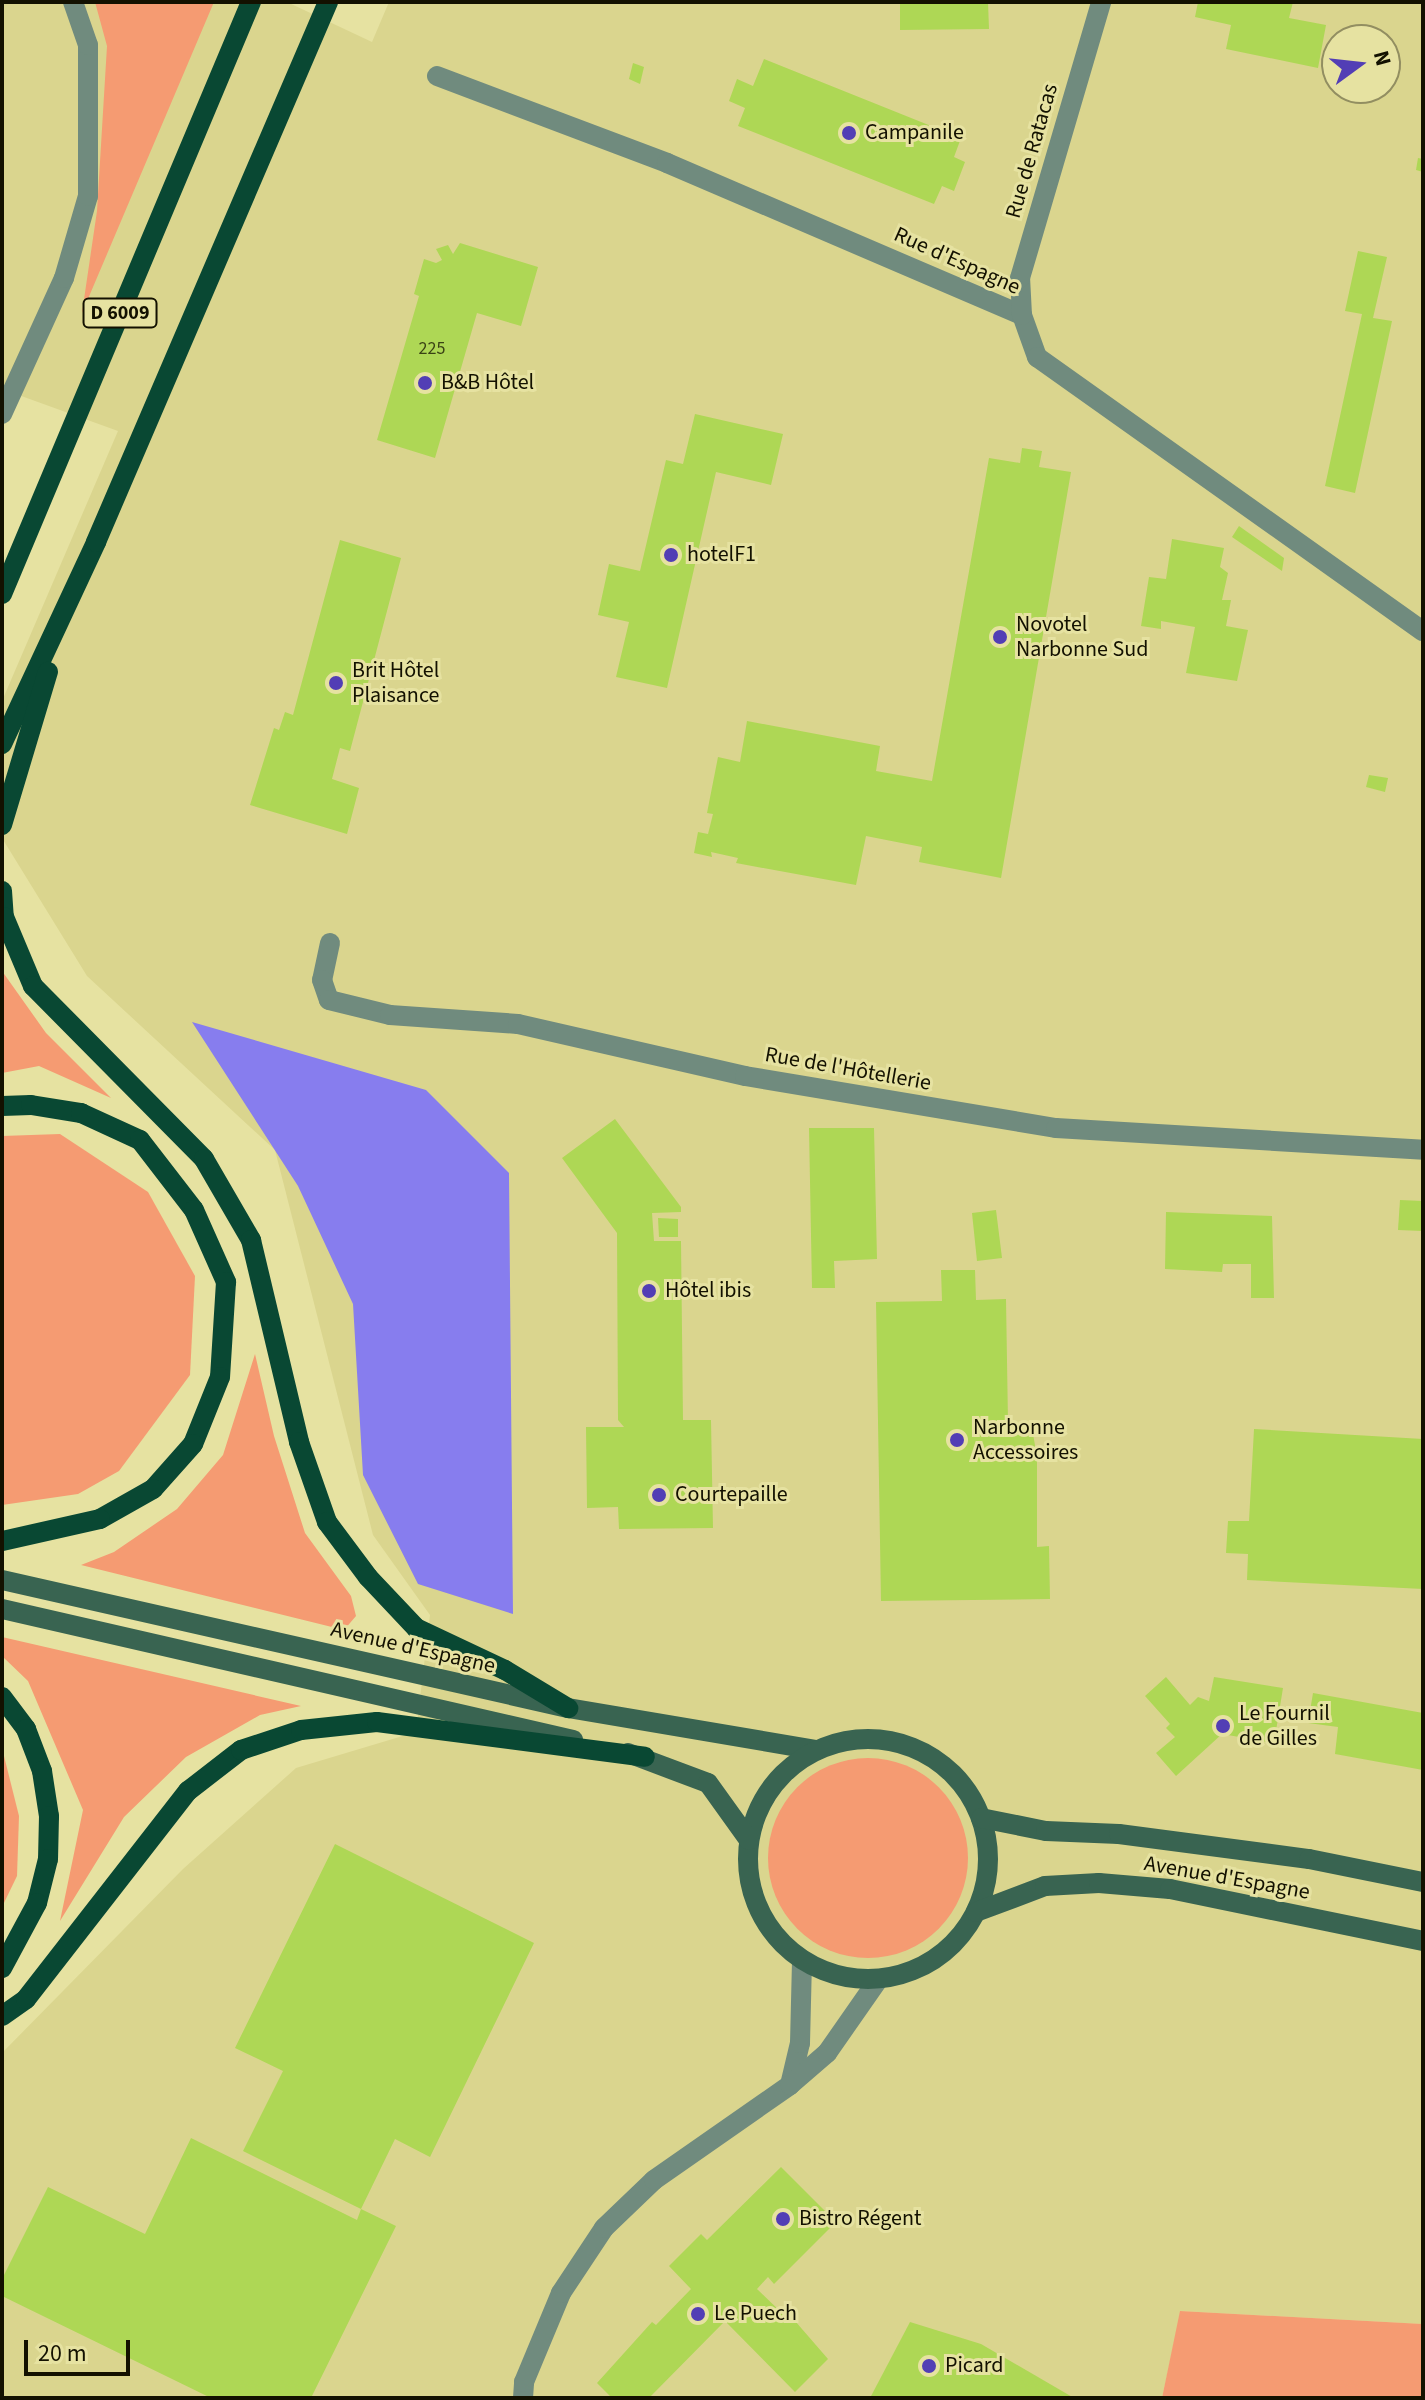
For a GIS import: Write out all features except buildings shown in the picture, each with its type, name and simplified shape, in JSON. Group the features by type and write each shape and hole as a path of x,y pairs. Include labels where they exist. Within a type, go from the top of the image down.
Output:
{"main road":[{"name":"D 6009","path":"2,594 251,2"},
{"name":"D 6009","path":"2,744 96,542 328,2"},
{"path":"2,825 41,691 96,542"},
{"path":"2,891 4,917 33,986 204,1159 251,1240 299,1442 327,1522 368,1577 416,1628 505,1670 568,1708"},
{"path":"2,1106 81,1113 140,1140 194,1210 226,1282 220,1377 193,1444 153,1489 100,1519 2,1541"},
{"name":"Avenue d'Espagne","path":"2,1580 568,1708 816,1750"},
{"path":"2,1609 645,1757 708,1783 749,1840"},
{"path":"2,1697 26,1729 42,1771 49,1816 48,1859 37,1903 2,1968"},
{"path":"2,2016 26,1999 188,1791 241,1750 301,1730 377,1722 645,1757"},
{"path":"865,1739 893,1741 930,1756 966,1791 981,1818 988,1857 976,1912 945,1952 917,1970 878,1980 853,1979 802,1960 776,1936 753,1896 749,1840 761,1804 782,1774 816,1750 865,1739"},
{"name":"Avenue d'Espagne","path":"981,1818 1046,1831 1119,1834 1309,1859 1423,1882"},
{"name":"Avenue d'Espagne","path":"976,1912 1045,1886 1099,1883 1170,1889 1423,1941"}],"street":[{"path":"2,414 64,278 88,196 88,45 73,2"},
{"name":"Rue de Ratacas","path":"1022,315 1020,278 1101,2"},
{"name":"Rue d'Espagne","path":"437,76 667,163 1022,315 1037,357 1423,631"},
{"name":"Rue de l'Hôtellerie","path":"330,943 322,980 329,1000 390,1015 518,1024 745,1076 1056,1128 1423,1150"},
{"path":"790,2085 800,2043 802,1960"},
{"path":"523,2398 524,2382 561,2293 604,2228 654,2180 790,2085 827,2053 878,1980"}],"shaded area":[{"path":"2,2 287,2 372,42 389,2 1423,2 1423,2324 1181,2311 1162,2398 2,2398 2,2053 183,1869 296,1768 416,1732 430,1615 373,1535 275,1150 87,976 2,838 2,701 118,431 2,389"},
{"path":"95,2 214,2 82,313 97,211 107,46"},
{"path":"2,971 46,1033 111,1098 39,1066 2,1073"},
{"path":"192,1022 426,1090 509,1173 513,1614 418,1584 363,1475 353,1304 298,1186"},
{"path":"60,1134 148,1192 195,1276 190,1375 119,1471 78,1494 2,1505 2,1136"},
{"path":"255,1354 274,1436 305,1533 351,1596 356,1616 344,1630 81,1565 114,1552 177,1509 223,1455"},
{"path":"2,1637 301,1706 260,1715 186,1757 124,1817 60,1921 83,1810 28,1681 2,1656"},
{"path":"2,1748 19,1816 17,1876 2,1907"},
{"path":"868,1758 906,1766 939,1787 960,1820 968,1858 960,1896 939,1929 906,1950 868,1958 830,1950 797,1929 776,1896 768,1858 776,1820 797,1787 830,1766"},
{"path":"1180,2311 1423,2324 1423,2398 1162,2398"}],"place":[{"name":"Campanile","path":"849,133"},
{"name":"B&B Hôtel","path":"425,383"},
{"name":"hotelF1","path":"671,555"},
{"name":"Novotel Narbonne Sud","path":"1000,637"},
{"name":"Brit Hôtel Plaisance","path":"336,683"},
{"name":"Hôtel ibis","path":"649,1291"},
{"name":"Narbonne Accessoires","path":"957,1440"},
{"name":"Courtepaille","path":"659,1495"},
{"name":"Le Fournil de Gilles","path":"1223,1726"},
{"name":"Bistro Régent","path":"783,2219"},
{"name":"Le Puech","path":"698,2314"},
{"name":"Picard","path":"929,2366"}]}
